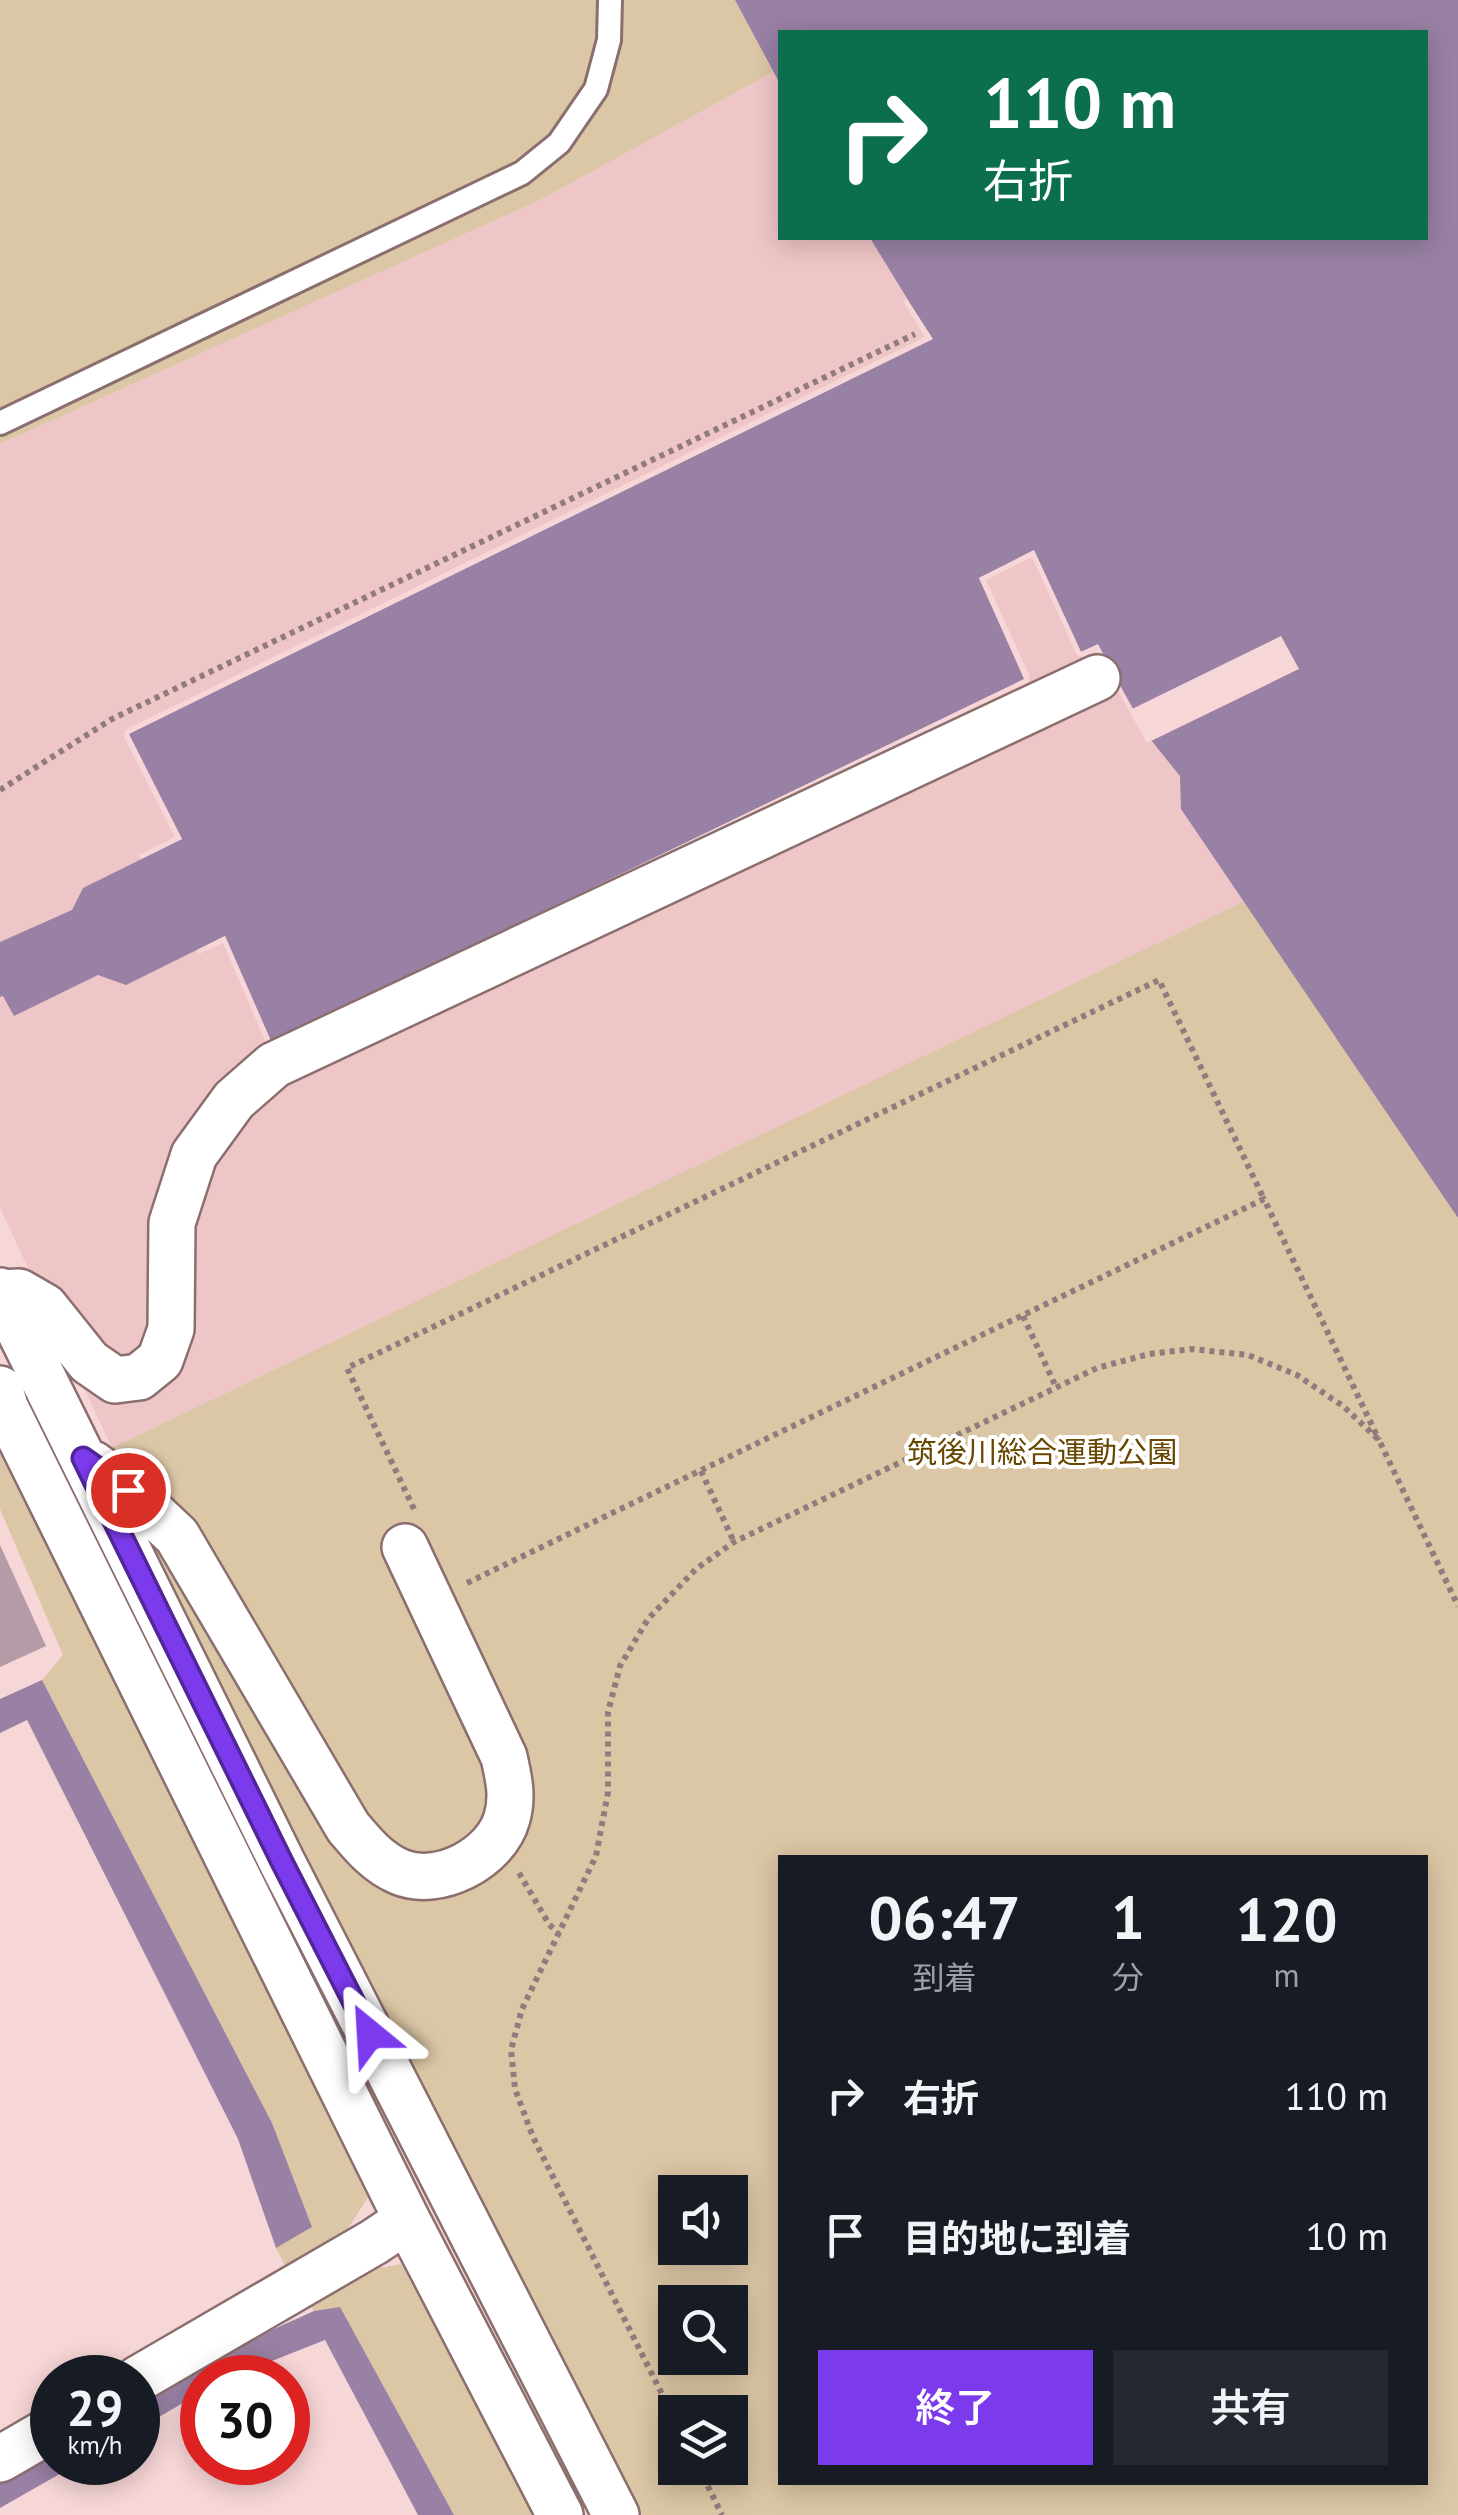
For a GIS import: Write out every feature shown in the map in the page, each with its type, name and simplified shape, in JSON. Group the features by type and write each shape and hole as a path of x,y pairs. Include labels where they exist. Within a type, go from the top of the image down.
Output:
{"street":[{"path":"616,2515 282,1862 0,1294 19,1292 46,1307 89,1362 115,1380 140,1376 160,1360 171,1329 172,1224 194,1155 234,1100 274,1064 1096,678"},
{"path":"0,1389 4,1408 407,2220 560,2515"},
{"path":"83,1458 128,1490 177,1536 348,1827 372,1855 402,1874 433,1876 466,1866 492,1845 506,1822 512,1793 504,1758 412,1534"},
{"path":"160,2367 407,2220"},
{"path":"0,2459 30,2442"}],"lane":[{"path":"0,423 522,173 559,144 596,88 610,40 610,0"}],"path":[{"path":"0,790 112,719 914,334"},
{"path":"412,1534 347,1368 1159,980 1458,1606"},
{"path":"452,1591 1264,1200"},
{"path":"1022,1316 1056,1388"},
{"path":"663,2395 534,2137 515,2089 511,2050 522,2009 596,1856 608,1792 608,1712 620,1666 648,1619 696,1569 734,1542 1097,1368 1149,1354 1192,1348 1248,1355 1297,1375 1342,1406 1379,1440"},
{"path":"701,1471 734,1542"},
{"path":"510,1861 558,1934"},
{"path":"707,2485 722,2515"}],"shaded area":[{"path":"735,0 1458,0 1458,1218 1181,809 1180,776 1151,740 1097,645 1081,652 1034,550 979,578 1025,679 271,1043 225,936 126,985 98,975 14,1016 3,996 0,997 0,942 72,910 83,888 182,839 128,734 932,339 871,240 1428,240 1428,30 778,30 778,80"},
{"path":"773,72 778,81 778,240 871,240 933,339 1320,565 1246,901 112,1448 0,1208 0,444 542,199"},
{"path":"42,1680 272,2123 312,2227 276,2248 238,2139 27,1720 0,1733 0,1699"},
{"path":"340,2307 454,2515 418,2515 325,2340 287,2355 217,2355 314,2311"},
{"path":"180,2376 180,2405 160,2416 160,2387"},
{"path":"30,2462 30,2485 40,2485 0,2508 0,2479"}],"green space":[{"path":"0,0 735,0 773,72 542,199 0,444"},
{"name":"筑後川総合運動公園","path":"1177,728 1402,1132 1458,1218 1458,2515 642,2515 164,1576 112,1448 1245,901 1181,809 1180,776 1151,740"},
{"path":"0,1446 368,2197 344,2235 287,2269 276,2248 312,2227 272,2123 42,1680 63,1655 0,1509"},
{"path":"401,2264 535,2515 454,2515 340,2308 314,2311 307,2300 347,2274"}],"pier":[{"path":"907,299 933,339 129,734 182,839 141,859 139,855 175,837 124,737 125,730 925,337 903,301"},
{"path":"1034,550 1081,652 1098,644 1132,709 1281,636 1299,669 1147,743 1096,651 1083,657 1077,655 1032,557 986,580 1030,677 1028,683 274,1048 267,1045 223,943 199,954 197,950 225,936 272,1043 1024,679 979,578"}],"building":[{"path":"0,1545 46,1646 0,1667"}],"route":[{"path":"128,1490 83,1458 370,2034"}]}
